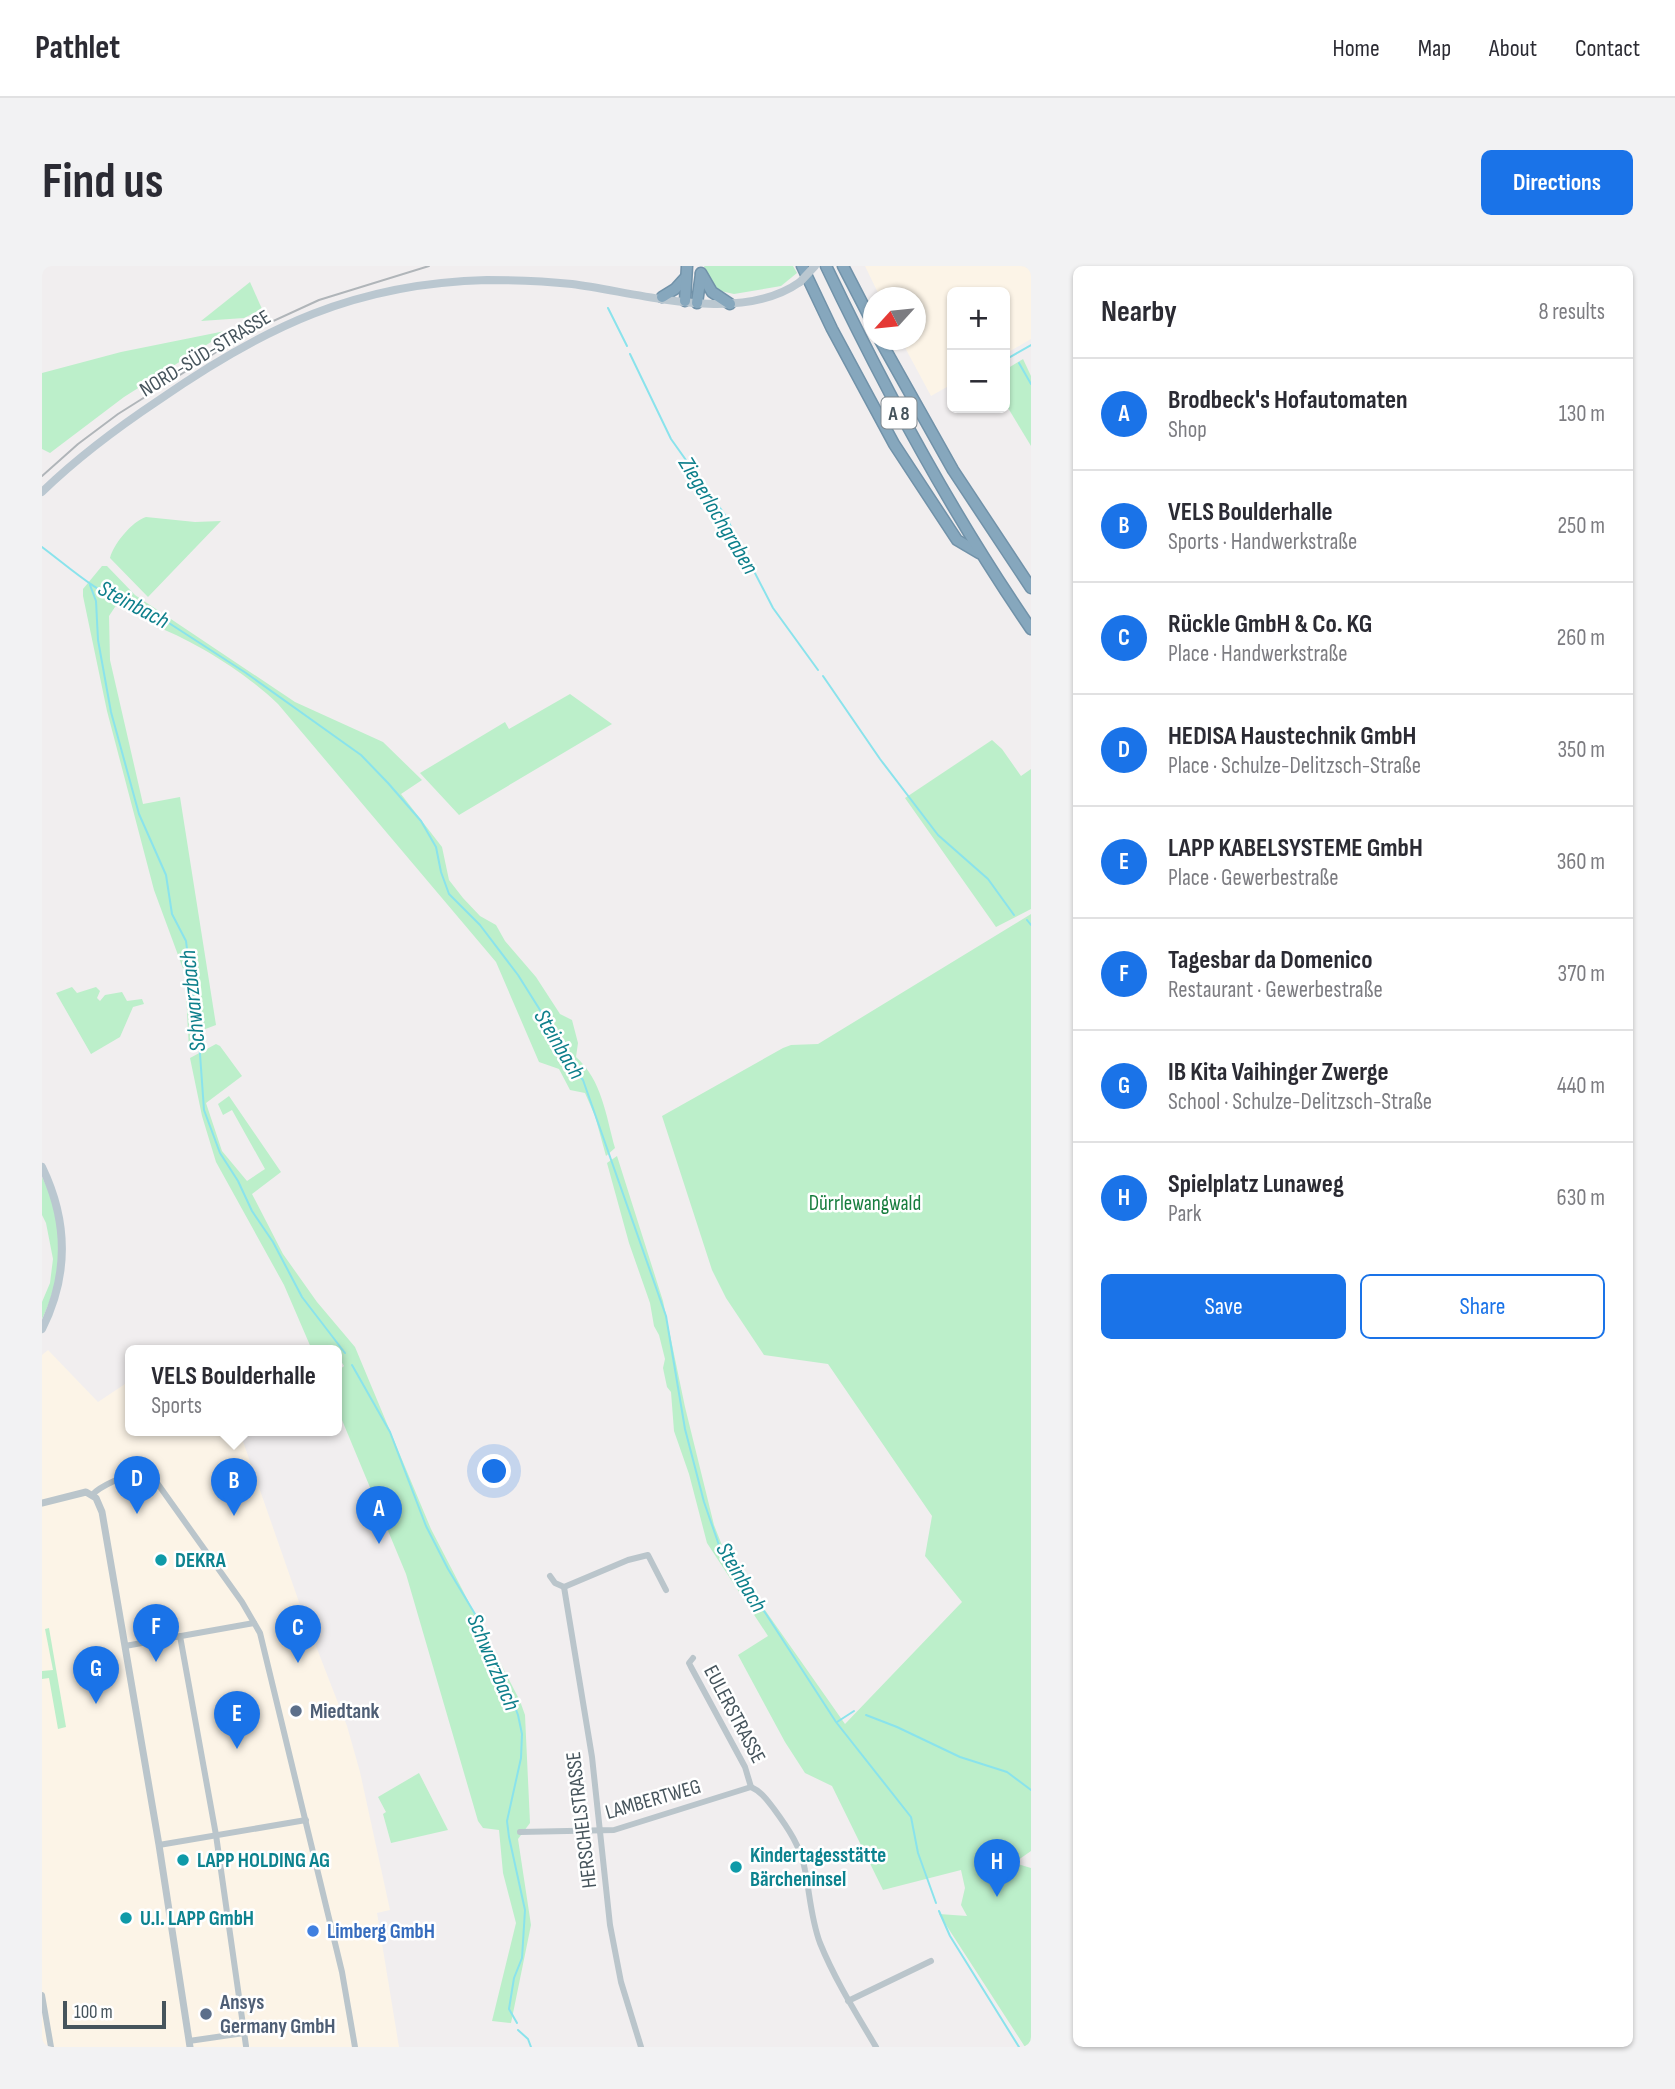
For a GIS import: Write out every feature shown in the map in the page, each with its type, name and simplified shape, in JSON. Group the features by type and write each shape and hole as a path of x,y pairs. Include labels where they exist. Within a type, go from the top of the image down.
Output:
{"highway":[{"name":"A 8","path":"802,266 851,367 915,478 957,540 981,555"},
{"name":"A 8","path":"826,266 882,382 981,555 1031,629"},
{"path":"843,266 863,306"},
{"path":"697,303 701,270"},
{"path":"701,270 712,292 730,304"},
{"path":"679,297 686,272"},
{"path":"679,297 686,272"},
{"path":"662,298 679,297"},
{"name":"A 8","path":"886,350 953,470 1031,588"}],"main road":[{"path":"679,297 697,303 730,304 772,296 800,282 815,266"},
{"name":"NORD-SÜD-STRASSE","path":"42,492 98,442 184,382 240,347 339,303 398,289 487,281 570,284 662,298"},
{"path":"42,1167 60,1217 63,1253 59,1286 42,1329"}],"street":[{"path":"92,1495 101,1487 139,1473 149,1475 260,1633 349,2004 355,2047"},
{"path":"42,1503 82,1492 92,1495 102,1512 190,2044 244,2033"},
{"path":"550,1576 555,1583 564,1587 628,1560 648,1555 666,1590"},
{"name":"HERSCHELSTRASSE","path":"564,1587 592,1757 615,1957 640,2047"},
{"path":"125,1646 254,1623"},
{"path":"180,1636 216,1835 246,2046"},
{"name":"EULERSTRASSE","path":"692,1658 689,1663 693,1672 745,1767 751,1787 760,1792 786,1825 798,1847 805,1870 813,1922 835,1976 876,2047"},
{"name":"LAMBERTWEG","path":"520,1832 601,1832 625,1827 751,1787"},
{"path":"159,1845 306,1820"},
{"path":"848,2000 931,1961"},
{"path":"42,1995 51,2047"}],"shaded area":[{"path":"865,266 1031,266 1031,339 1010,351 1010,287 947,287 947,387 931,396 906,350 926,350 926,287 875,287"},
{"path":"48,1350 98,1402 125,1384 125,1436 241,1436 300,1605 347,1726 360,1772 390,1910 377,1913 399,2047 42,2047 42,1355"}],"green space":[{"path":"704,266 793,266 797,273 781,286 734,294 716,290"},
{"path":"250,282 262,309 244,318 201,321"},
{"path":"230,330 124,397 50,453 42,449 42,373 121,352"},
{"path":"1023,359 1031,376 1031,446 1010,411 1010,367"},
{"path":"146,517 195,522 221,521 148,597 110,558 124,534"},
{"path":"102,566 107,566 135,595 295,702 383,742 422,780 401,794 442,847 449,880 480,916 496,925 505,941 536,977 560,1014 572,1020 578,1043 576,1057 592,1076 606,1111 615,1148 606,1156 595,1116 585,1093 570,1090 559,1069 539,1062 496,962 278,704 218,658 150,624 144,611 117,604 109,616 110,660 143,804 180,797 216,1025 200,1031 202,1044 189,1050 185,974 154,890 107,711 83,596 83,589"},
{"path":"570,694 612,724 459,815 420,773 505,722 509,729"},
{"path":"992,740 1002,749 1021,776 1031,769 1031,909 996,927 905,798"},
{"name":"Dürrlewangwald","path":"1031,914 1031,1851 1014,1863 1031,1868 1031,2047 1025,2047 939,1914 967,1916 961,1905 965,1888 961,1870 883,1890 832,1786 805,1773 738,1655 768,1636 707,1543 689,1474 674,1431 671,1392 667,1387 663,1368 665,1359 659,1335 654,1326 650,1303 629,1243 607,1163 617,1156 663,1301 714,1525 725,1553 845,1724 962,1602 925,1556 932,1516 828,1364 764,1355 726,1298 712,1270 662,1116 783,1048 818,1044"},
{"path":"72,987 77,993 96,987 100,991 97,998 100,1001 105,995 122,992 127,1001 142,999 144,1004 133,1007 120,1037 91,1054 56,993"},
{"path":"216,1044 242,1076 206,1103 222,1151 247,1181 265,1169 232,1110 223,1115 218,1104 229,1096 281,1172 252,1194 283,1254 317,1302 355,1347 431,1529 525,1715 530,1823 518,1839 531,1925 511,2023 492,2021 516,1923 503,1873 499,1830 483,1828 478,1821 406,1574 342,1420 342,1345 310,1345 284,1285 216,1162 202,1116 190,1058"},
{"path":"42,1177 55,1212 59,1248 55,1284 42,1319 42,1302 50,1283 53,1259 42,1215"},
{"path":"49,1628 66,1727 58,1729 49,1678 42,1679 42,1671 53,1670 45,1629"},
{"path":"419,1773 448,1830 391,1843 383,1814 386,1812 378,1797"}],"waterway":[{"name":"Ziegerlochgraben","path":"608,308 627,346"},
{"path":"1010,357 1031,345"},
{"name":"Ziegerlochgraben","path":"630,354 671,439 725,515 773,608 818,670"},
{"path":"1019,363 1031,384"},
{"name":"Steinbach","path":"42,547 96,588 132,606 138,603 246,673 361,755 421,821 436,847 449,894 480,925 518,975 557,1037 569,1063 583,1080 666,1316 685,1429 704,1502 720,1548 836,1722 911,1817 918,1853 936,1903"},
{"name":"Schwarzbach","path":"90,585 96,601 98,640 111,712 139,814 166,875 172,914 186,941 204,1110 220,1153 238,1181 252,1211 273,1242 302,1297 339,1345"},
{"name":"Ziegerlochgraben","path":"823,676 880,759 938,835 988,879 1014,915"},
{"name":"Ziegerlochgraben","path":"1027,920 1031,925"},
{"name":"Schwarzbach","path":"342,1349 345,1353"},
{"name":"Schwarzbach","path":"352,1365 390,1432 426,1526 478,1619 487,1650 507,1686 518,1715 522,1734 521,1758 507,1821 525,1910 522,1958 514,1978 509,2009 517,2023"},
{"name":"Steinbach","path":"837,1722 854,1711"},
{"name":"Steinbach","path":"866,1715 960,1757 1007,1772 1031,1790"},
{"name":"Steinbach","path":"939,1911 950,1936 1019,2047"},
{"name":"Schwarzbach","path":"518,2030 528,2039 531,2047"}],"tram line":[{"path":"42,476 118,414 245,334 319,300 429,266"}],"place":[{"name":"HEDISA Haustechnik GmbH","path":"137,1514"},
{"name":"VELS Boulderhalle","path":"234,1516"},
{"name":"Brodbeck's Hofautomaten","path":"379,1544"},
{"name":"DEKRA","path":"161,1560"},
{"name":"Tagesbar da Domenico","path":"156,1662"},
{"name":"Rückle GmbH & Co. KG","path":"298,1663"},
{"name":"IB Kita Vaihinger Zwerge","path":"96,1704"},
{"name":"Miedtank","path":"296,1711"},
{"name":"LAPP KABELSYSTEME GmbH","path":"237,1749"},
{"name":"LAPP HOLDING AG","path":"183,1860"},
{"name":"Kindertagesstätte Bärcheninsel","path":"736,1867"},
{"name":"Spielplatz Lunaweg","path":"997,1897"},
{"name":"U.I. LAPP GmbH","path":"126,1918"},
{"name":"Limberg GmbH","path":"313,1931"},
{"name":"Ansys Germany GmbH","path":"206,2014"}]}
